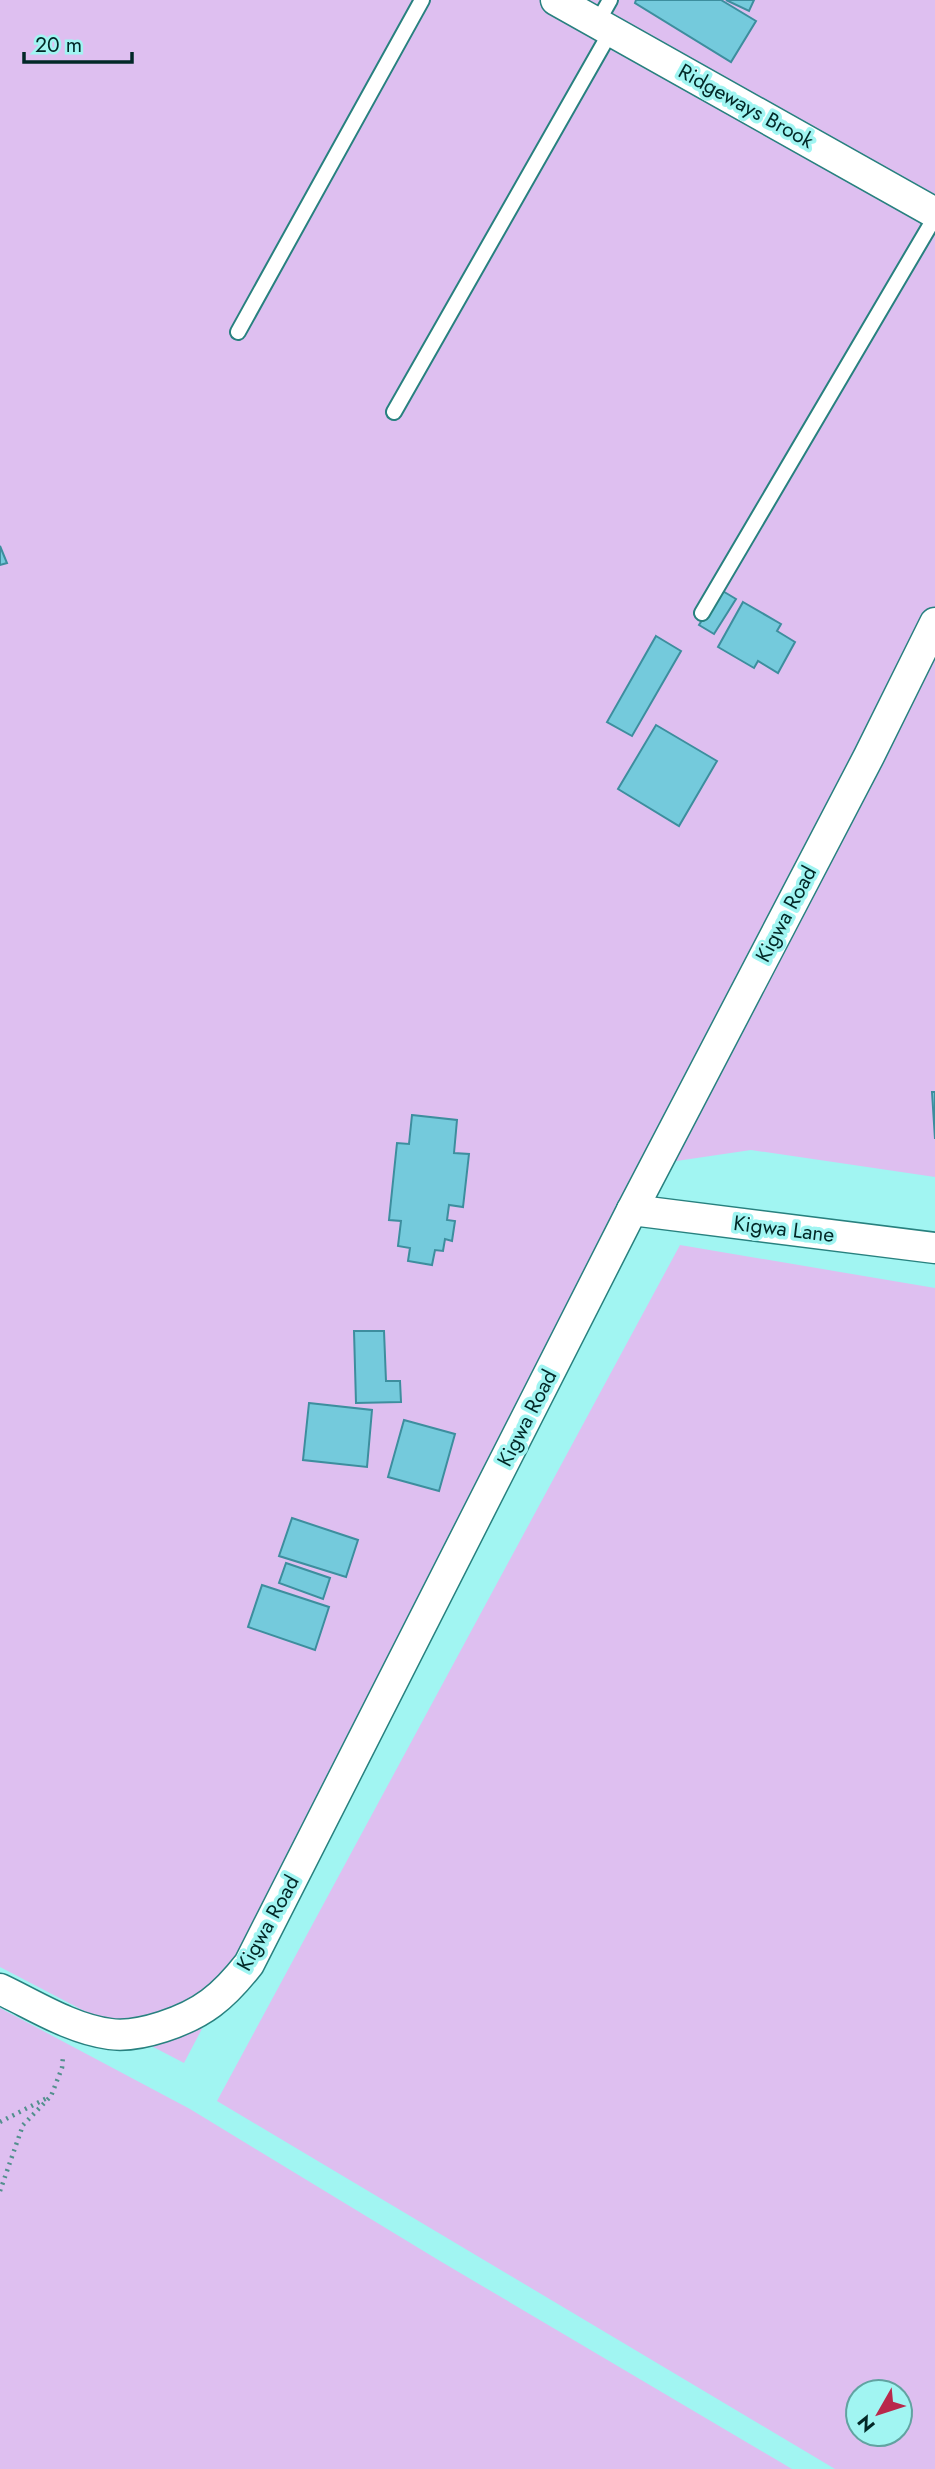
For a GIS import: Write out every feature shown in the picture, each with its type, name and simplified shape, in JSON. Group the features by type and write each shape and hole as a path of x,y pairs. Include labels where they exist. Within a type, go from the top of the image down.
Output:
{"street":[{"name":"Ridgeways Brook","path":"556,0 606,18 935,215"},
{"name":"Kigwa Road","path":"0,1989 67,2021 110,2034 148,2032 210,2004 249,1964 632,1210 869,756 935,623"},
{"name":"Kigwa Lane","path":"632,1210 935,1248"}],"lane":[{"path":"238,332 422,0"},
{"path":"394,412 606,18"},
{"path":"702,613 935,215"}],"path":[{"path":"0,2191 23,2125 51,2096 62,2068 67,2021"},
{"path":"0,2122 51,2096"}],"shaded area":[{"path":"0,0 935,0 935,1177 751,1150 656,1164 184,2063 0,1967"},
{"path":"680,1245 935,1288 935,2469 835,2469 217,2101"},
{"path":"0,2008 190,2109 440,2261 792,2469 0,2469"}],"building":[{"path":"636,0 721,0 756,21 731,62 635,3"},
{"path":"726,0 754,0 749,11"},
{"path":"0,546 7,563 0,565"},
{"path":"721,590 736,599 714,634 699,625"},
{"path":"743,602 781,624 777,631 795,642 778,673 758,661 754,668 718,647"},
{"path":"656,636 681,651 632,736 607,722"},
{"path":"656,725 717,761 679,826 618,789"},
{"path":"932,1092 935,1092 935,1139"},
{"path":"412,1115 457,1120 454,1153 469,1154 463,1207 449,1205 447,1220 455,1221 452,1241 445,1239 443,1251 435,1250 432,1265 408,1261 410,1248 398,1246 401,1221 389,1220 397,1143 409,1144"},
{"path":"354,1331 384,1331 386,1381 400,1381 401,1402 356,1403"},
{"path":"309,1403 372,1410 367,1467 303,1460"},
{"path":"404,1420 455,1434 439,1491 388,1477"},
{"path":"292,1518 358,1540 346,1577 279,1556"},
{"path":"286,1563 330,1578 323,1599 279,1583"},
{"path":"262,1585 329,1607 315,1650 248,1627"}]}
